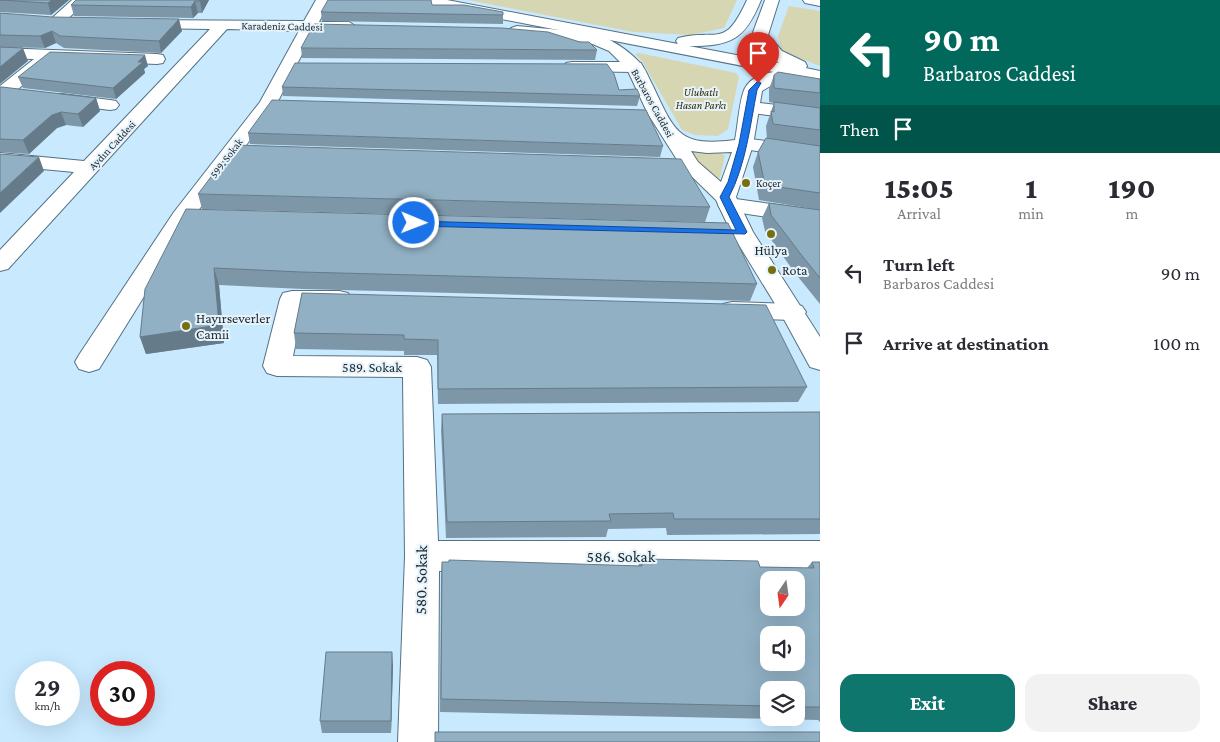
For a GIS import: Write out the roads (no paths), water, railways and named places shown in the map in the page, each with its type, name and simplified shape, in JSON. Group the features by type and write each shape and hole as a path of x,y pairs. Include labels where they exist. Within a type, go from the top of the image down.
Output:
{"main road":[{"path":"56,22 81,0"},
{"name":"599. Sokak","path":"89,362 182,217 231,151 278,104 300,65 310,26 323,0"},
{"path":"424,0 820,76"},
{"path":"615,38 670,41 716,40 731,37 741,28 748,17 754,0"},
{"path":"772,0 760,35 763,43 773,53 785,60 820,76"},
{"path":"810,0 820,2"},
{"path":"37,21 80,22"},
{"name":"Karadeniz Caddesi","path":"127,23 367,28"},
{"name":"Aydın Caddesi","path":"0,264 223,24"},
{"name":"Barbaros Caddesi","path":"567,28 615,48 635,68 657,114 673,139 681,165 727,201 732,232 793,312 820,360"},
{"path":"501,31 593,38"},
{"path":"1,93 65,42"},
{"path":"0,53 157,59"},
{"path":"556,67 635,68"},
{"path":"820,76 782,76 766,79 758,83 753,90 743,144 727,201 820,218"},
{"path":"1,93 23,94"},
{"path":"42,97 110,105"},
{"path":"751,108 820,116"},
{"path":"637,113 657,114"},
{"path":"673,139 690,145 709,148 743,144 820,154"},
{"path":"231,151 260,152"},
{"path":"0,159 91,168"},
{"path":"182,217 211,218"},
{"name":"589. Sokak","path":"366,300 292,299 277,366 417,367 433,417"},
{"path":"713,309 793,312"},
{"name":"580. Sokak","path":"418,738 422,556 433,417"},
{"name":"586. Sokak","path":"422,556 820,556"},
{"path":"418,738 458,735"}],"place":[{"name":"Koçer","path":"746,183"},
{"name":"Hülya","path":"771,234"},
{"name":"Rota","path":"772,270"},
{"name":"Hayırseverler Camii","path":"186,326"}],"park label":[{"name":"Ulubatlı Hasan Parkı","path":"701,98"}]}
